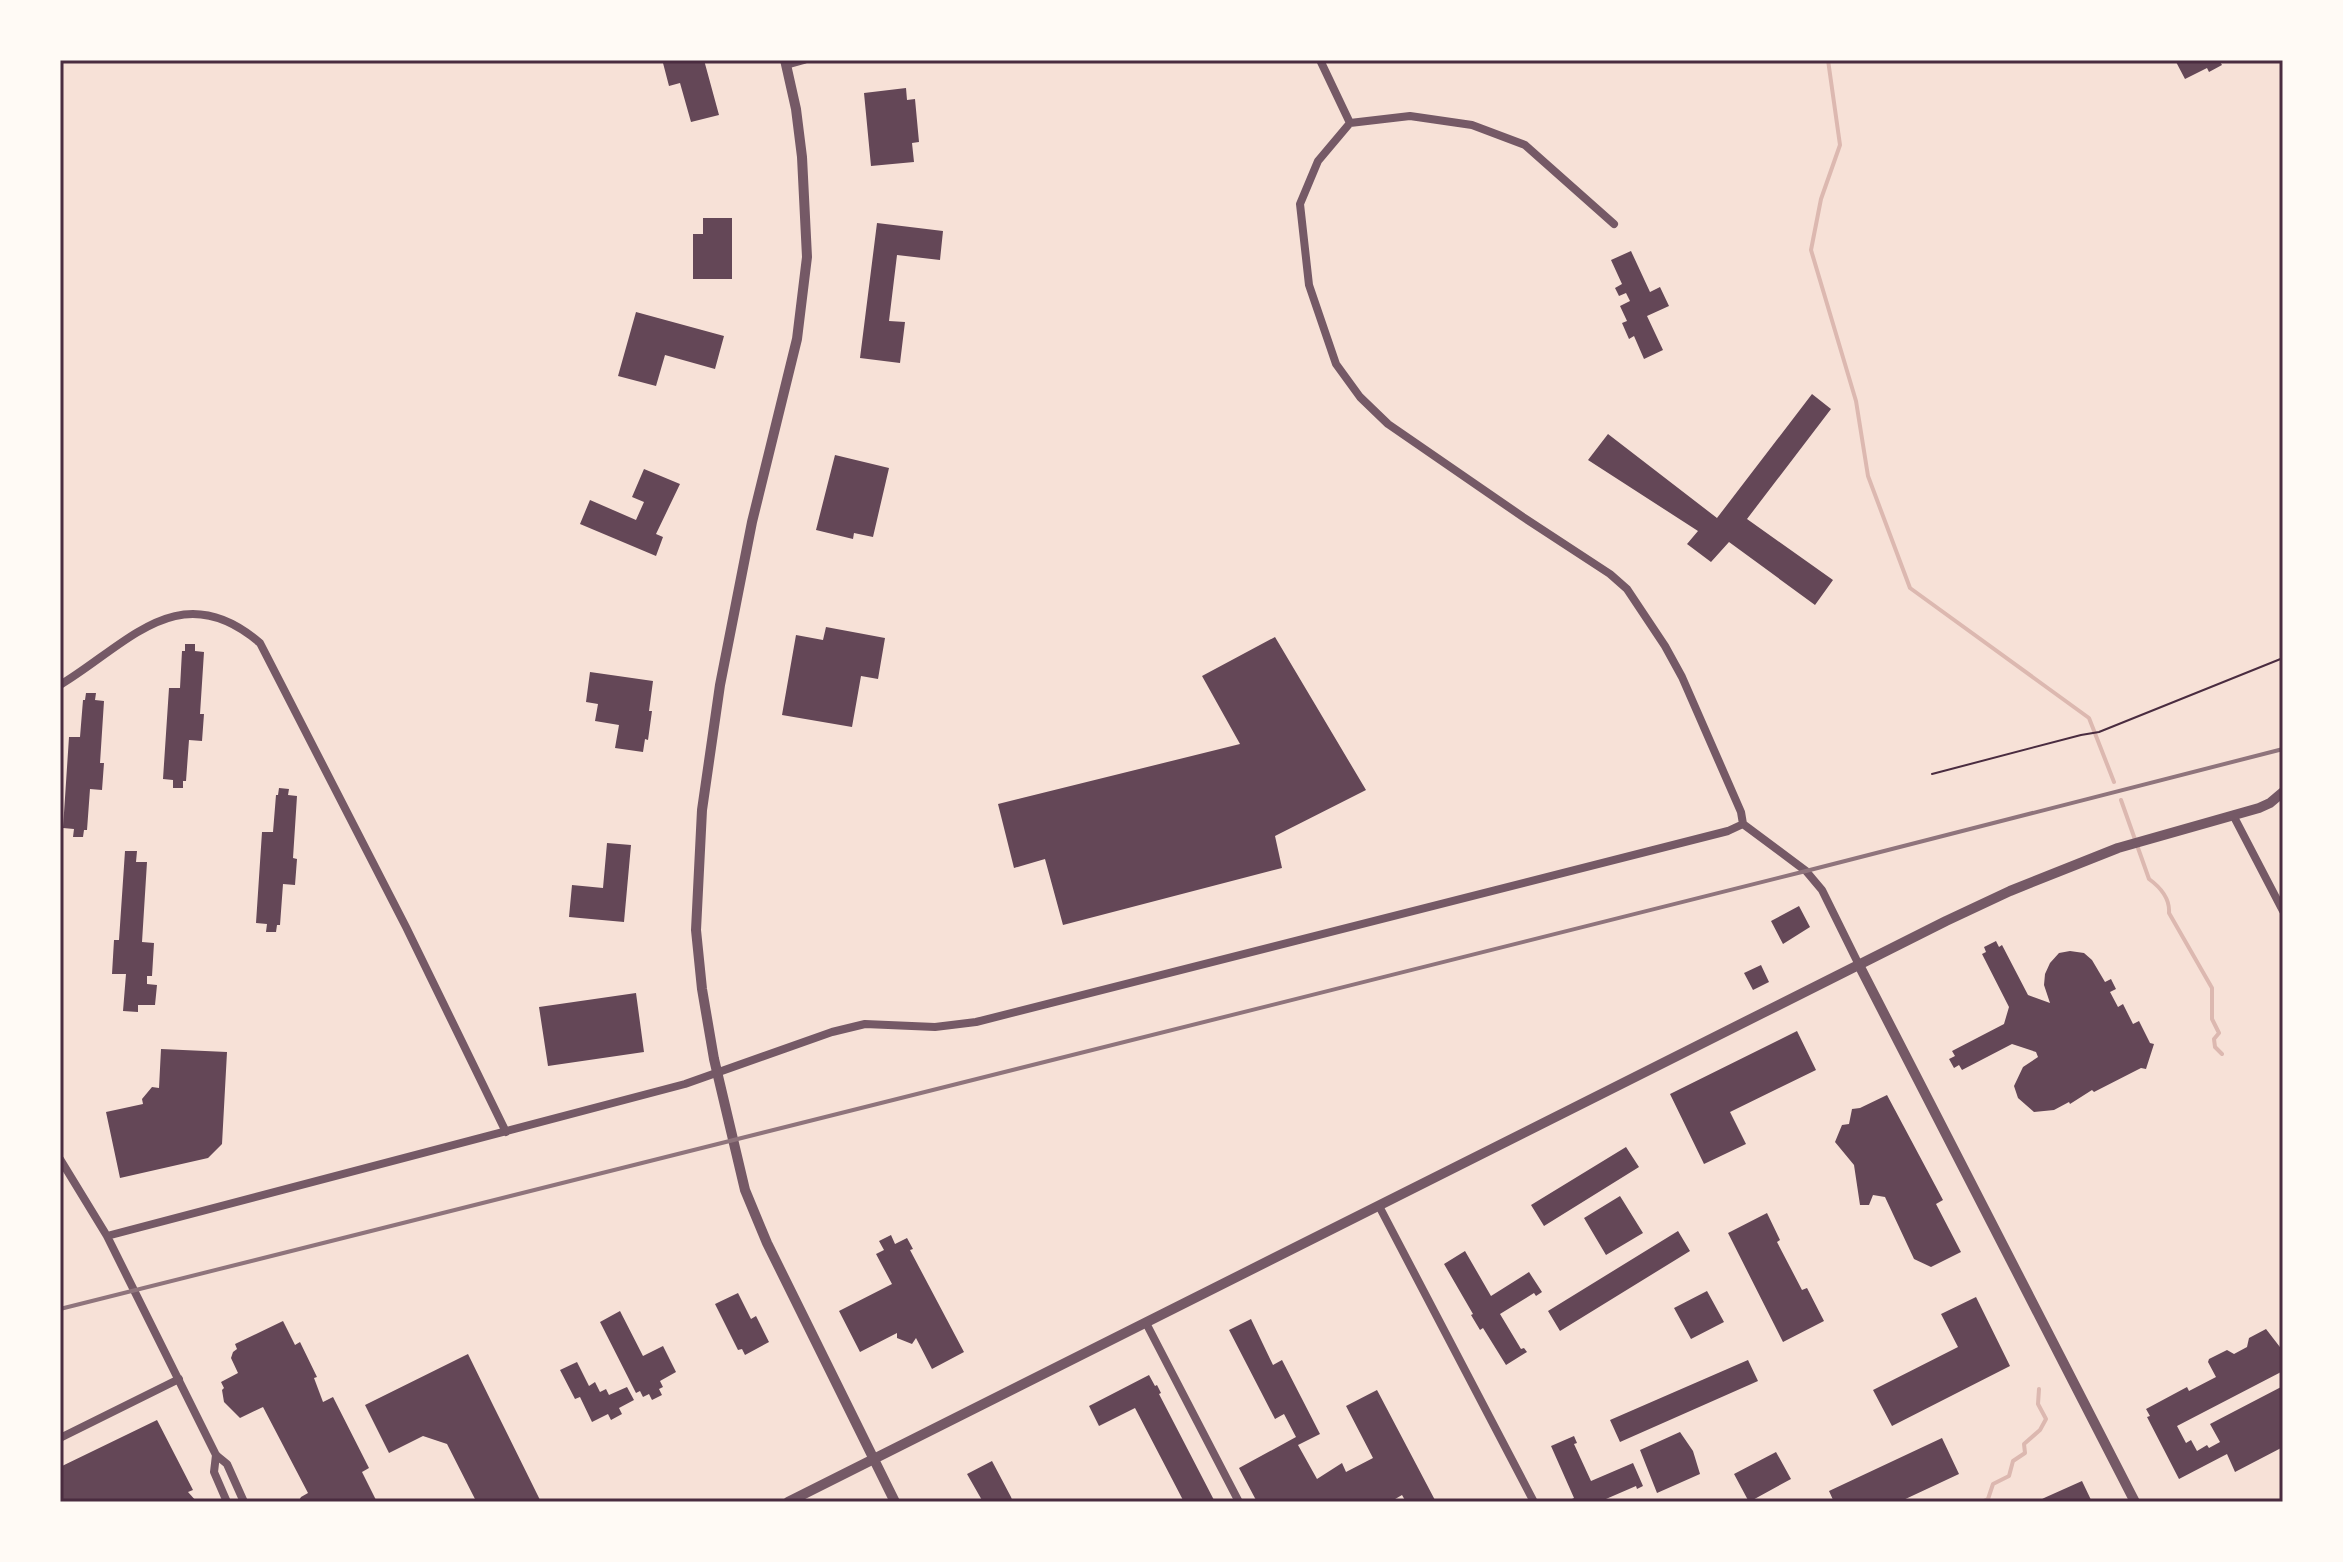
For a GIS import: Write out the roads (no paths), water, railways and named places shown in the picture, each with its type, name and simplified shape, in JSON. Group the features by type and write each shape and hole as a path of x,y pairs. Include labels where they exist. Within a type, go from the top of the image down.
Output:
{"street":[{"path":"804,60 786,62 802,157 807,257 797,339 752,522 730,630 702,810 696,930 702,989 717,1074 739,1169 767,1243 895,1502"},
{"path":"1320,60 1350,123"},
{"path":"1614,224 1525,145 1472,125 1410,116 1350,123 1318,161 1300,204 1309,285 1336,364 1360,397 1388,424 1610,574 1627,589 1682,677 1737,801 1743,824 1806,871 1822,890 2135,1502"},
{"path":"60,685 88,668 124,638 160,619 197,614 225,620 260,643 506,1132"},
{"path":"788,1502 2010,891 2129,845 2270,803 2283,792"},
{"path":"2233,815 2283,911"},
{"path":"107,1236 717,1074 832,1032 865,1024 935,1027 976,1022 1713,835 1743,824"},
{"path":"60,1159 107,1236 216,1455 227,1464 244,1502"},
{"path":"1379,1206 1534,1502"},
{"path":"1146,1323 1239,1502"},
{"path":"60,1438 179,1379"},
{"path":"216,1455 214,1472 227,1502"}],"waterway":[{"path":"1828,60 1840,145 1821,199 1811,250 1856,401 1868,476 1910,588 2089,718 2114,782"},
{"path":"2121,800 2149,879 2164,894 2169,913 2212,988 2212,1019 2219,1033 2214,1039 2215,1047 2222,1054"},
{"path":"1982,1502 1988,1499 1993,1484 2009,1476 2013,1461 2025,1453 2024,1444 2040,1430 2046,1419 2038,1404 2039,1389"}],"railway":[{"path":"60,1309 2283,749"}]}
